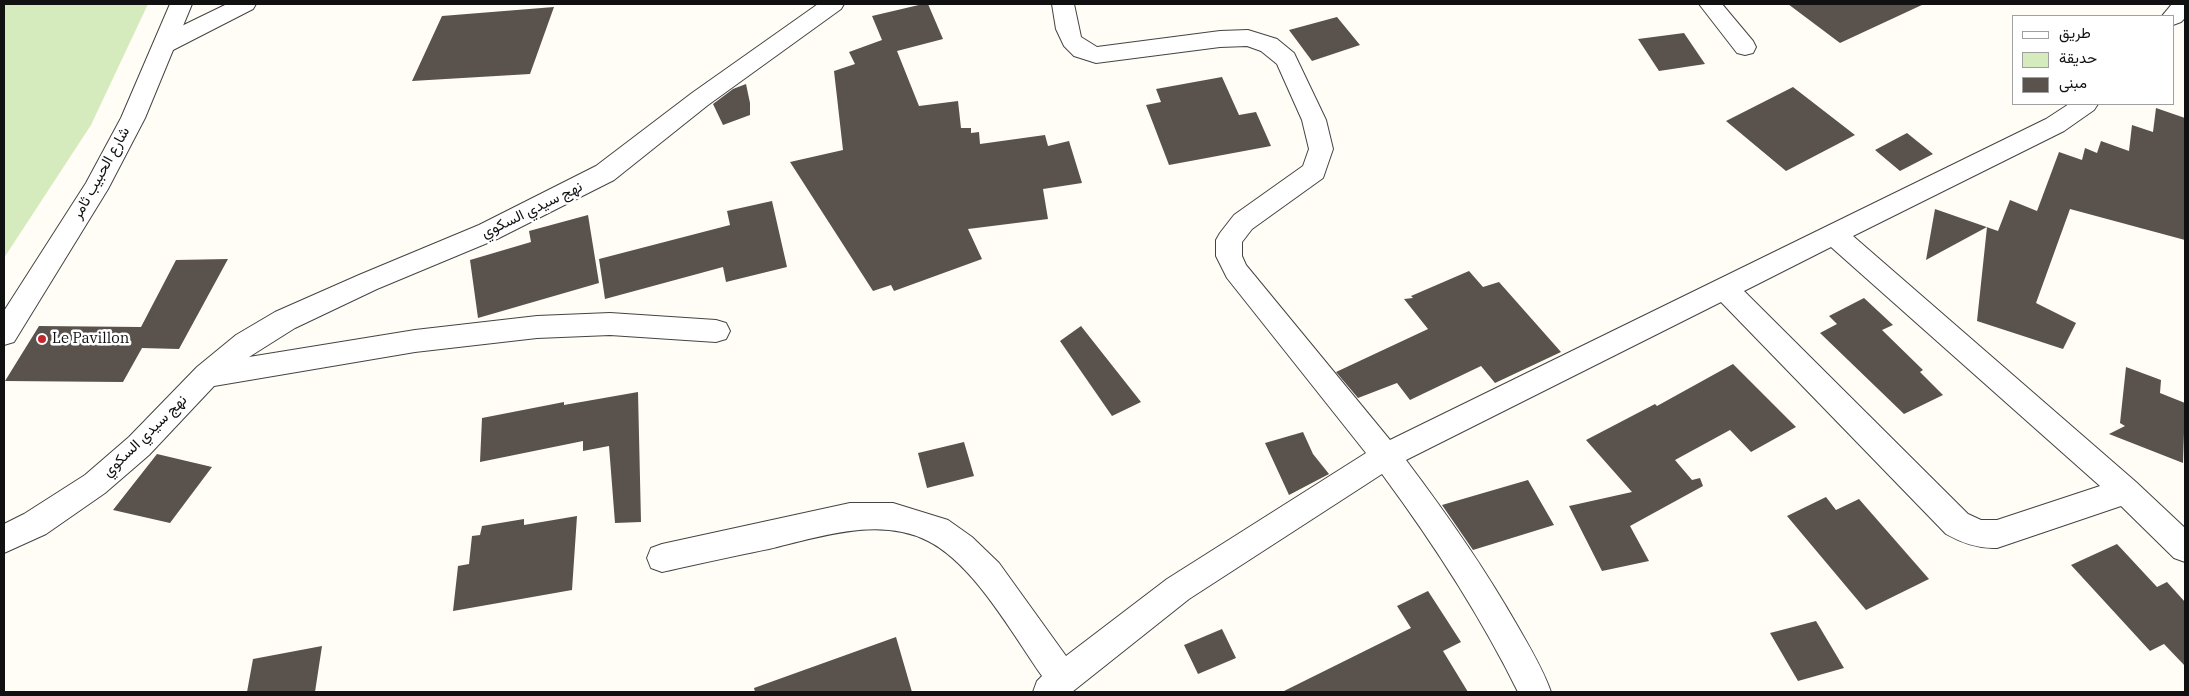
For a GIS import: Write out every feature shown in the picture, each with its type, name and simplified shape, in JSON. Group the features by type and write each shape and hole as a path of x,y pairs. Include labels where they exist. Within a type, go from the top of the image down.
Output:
{"street":[{"name":"شارع الحبيب ثامر","path":"4,334 95,188 132,118 181,4"},
{"path":"165,44 245,4"},
{"name":"نهج سيدي السكوي","path":"4,539 35,524 95,484 139,446 207,375 246,343 286,320 368,282 488,232 606,173 700,99 833,4"},
{"path":"1063,4 1066,24 1071,39 1079,49 1096,55 1220,39 1248,38 1269,45 1286,59 1314,120 1321,149 1314,171 1242,222 1229,240 1230,256 1236,271 1386,456 1434,522 1513,648 1535,692"},
{"path":"1710,4 1745,47"},
{"path":"2174,16 2185,4"},
{"path":"662,558 850,517 893,517 937,530 961,547 988,572 1056,686 1178,589 1386,456 2054,125 2084,105"},
{"path":"1833,234 2126,491 2185,548"},
{"path":"1724,288 1957,524 1970,532 1985,536 1997,534 2126,491"},
{"path":"207,375 415,341 537,327 610,324 716,331"}],"green space":[{"path":"4,4 148,4 91,125 4,258"}],"building":[{"path":"928,4 943,39 897,51 919,106 958,101 961,128 971,128 971,133 979,132 980,144 1045,135 1048,146 1069,141 1082,183 1043,189 1048,219 968,229 982,259 894,291 891,285 873,291 790,162 843,150 834,71 855,64 849,52 882,40 872,16"},
{"path":"1788,4 1924,4 1840,43"},
{"path":"554,7 530,74 412,81 442,16"},
{"path":"1337,17 1360,45 1312,61 1289,30"},
{"path":"1684,33 1705,64 1659,71 1638,39"},
{"path":"1222,77 1239,115 1256,112 1271,146 1169,165 1146,105 1161,102 1156,89"},
{"path":"746,84 750,103 750,115 723,125 713,104 733,89"},
{"path":"1793,87 1855,135 1786,171 1726,121"},
{"path":"2156,108 2185,118 2185,240 2070,209 2036,303 2076,323 2063,349 1977,321 1987,227 1998,231 2010,200 2037,211 2059,152 2082,160 2085,148 2097,153 2101,141 2129,151 2132,125 2153,132"},
{"path":"1907,133 1933,154 1900,171 1875,150"},
{"path":"772,201 787,267 726,282 723,267 605,299 599,259 730,225 727,211"},
{"path":"1935,209 1987,227 1926,260"},
{"path":"588,215 599,283 478,318 470,260 531,242 529,231"},
{"path":"228,259 179,349 142,348 123,382 5,381 39,326 141,327 176,260"},
{"path":"1469,271 1483,287 1499,282 1561,352 1495,383 1481,366 1410,400 1397,383 1358,398 1336,372 1428,329 1404,299 1413,298 1411,296"},
{"path":"1864,298 1893,325 1882,330 1923,370 1920,372 1943,395 1904,414 1820,333 1837,324 1829,316"},
{"path":"1081,326 1141,402 1112,416 1060,341"},
{"path":"1733,364 1796,427 1751,452 1730,430 1675,460 1692,480 1700,478 1703,486 1630,526 1649,561 1602,571 1569,506 1632,492 1586,440 1655,404 1657,406"},
{"path":"2126,367 2161,380 2160,393 2185,403 2183,463 2109,434 2125,426 2120,423"},
{"path":"638,392 641,522 615,523 609,446 583,451 583,441 480,462 482,418 564,402 564,405"},
{"path":"1303,432 1313,454 1329,474 1289,495 1265,443"},
{"path":"964,442 974,476 927,488 918,453"},
{"path":"157,454 212,467 170,523 113,510"},
{"path":"1528,480 1554,525 1473,550 1442,505"},
{"path":"1826,497 1836,510 1859,499 1929,579 1866,610 1787,516"},
{"path":"577,516 572,590 453,611 458,566 469,564 472,536 480,535 482,526 524,519 524,525"},
{"path":"2117,544 2157,587 2167,582 2185,602 2185,666 2164,644 2150,651 2071,565"},
{"path":"1428,591 1461,642 1443,651 1468,692 1282,692 1411,628 1397,606"},
{"path":"1816,621 1844,668 1798,681 1770,633"},
{"path":"1222,629 1236,658 1198,674 1184,645"},
{"path":"896,637 912,692 755,692 754,688"},
{"path":"322,646 315,692 247,692 253,659"}],"place":[{"name":"Le Pavillon","path":"42,339"}]}
